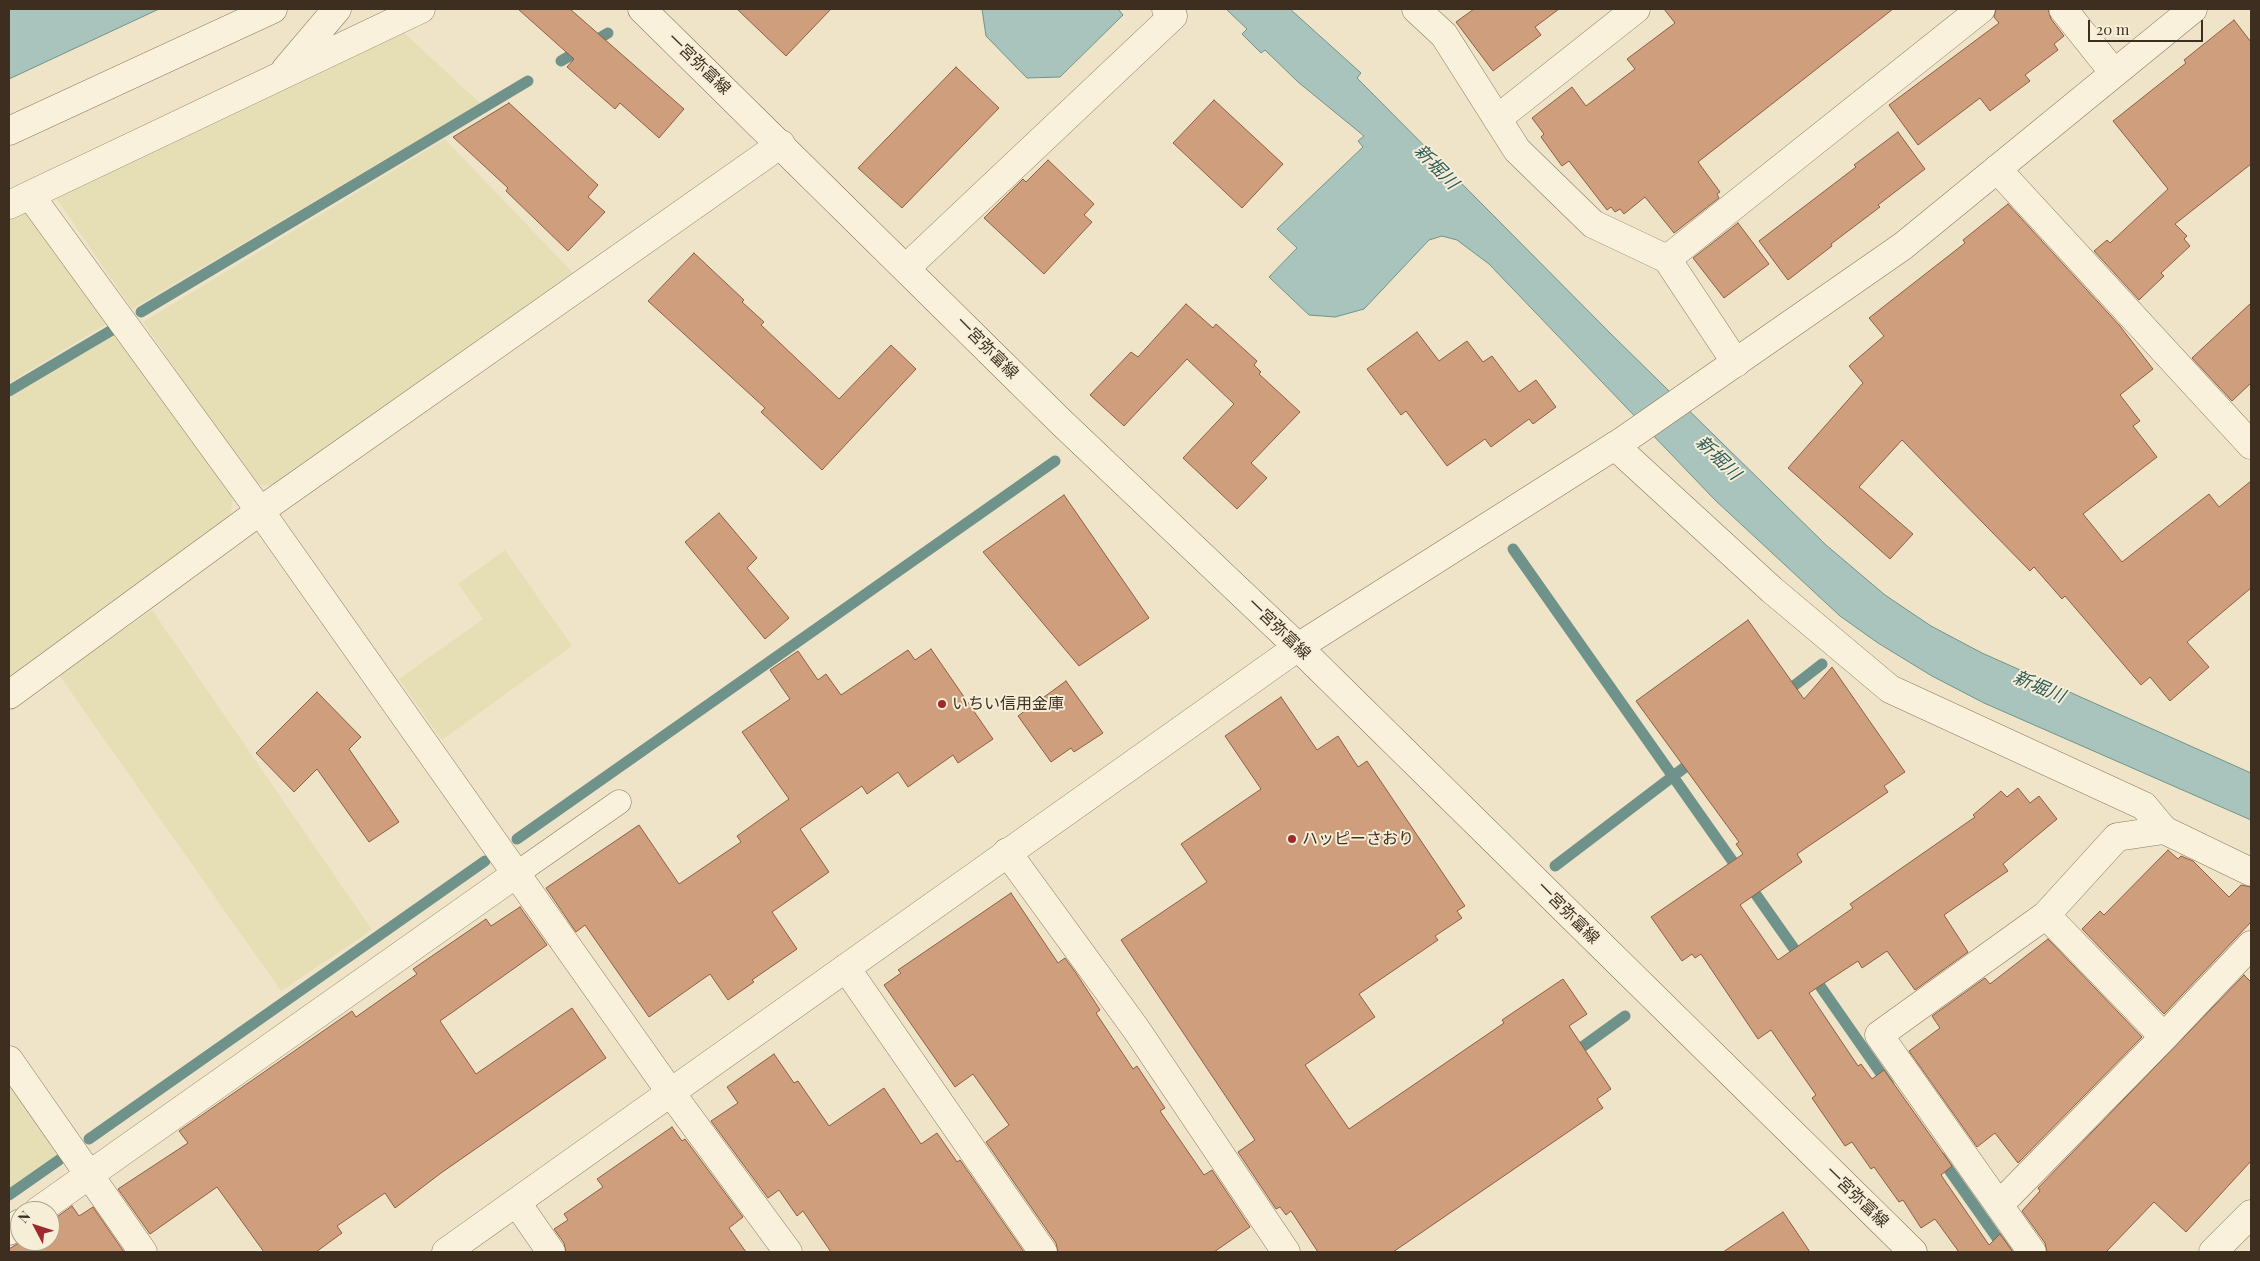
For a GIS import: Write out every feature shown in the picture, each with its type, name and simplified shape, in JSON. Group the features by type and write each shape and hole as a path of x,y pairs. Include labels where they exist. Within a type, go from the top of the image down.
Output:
{"street":[{"path":"9,131 273,9"},
{"path":"280,76 336,9"},
{"path":"421,9 19,200 260,511 671,1093 788,1252"},
{"name":"一宮弥富線","path":"642,9 1060,420 1298,647 1913,1252"},
{"path":"906,268 1172,16 1166,9"},
{"path":"1416,9 1444,35 1517,150 1593,224 1667,259 1736,362"},
{"path":"1497,119 1636,9"},
{"path":"1667,259 1981,9"},
{"path":"2063,9 2114,73"},
{"path":"446,1252 1298,647 1620,443 1903,246 2192,9"},
{"path":"9,695 260,511 781,144"},
{"path":"1997,169 2251,445"},
{"path":"1620,443 1772,590 1890,689 2144,806 2164,830 2251,872"},
{"path":"2032,1252 1879,1036 2046,915 2117,837 2164,830"},
{"path":"1007,852 1136,1030 1286,1252"},
{"path":"53,1201 516,874"},
{"path":"2046,915 2164,1037"},
{"path":"1999,1205 2164,1037 2251,945"},
{"path":"846,968 1043,1252"},
{"path":"9,1060 143,1252"},
{"path":"517,1203 552,1252"},
{"path":"2213,1252 2251,1214"}],"lane":[{"path":"516,874 619,802"}],"shaded area":[{"path":"401,30 480,103 132,309 54,195"},
{"path":"445,139 575,275 281,487 254,484 143,322"},
{"path":"27,209 108,323 9,383 9,217"},
{"path":"116,334 233,496 230,520 9,683 9,398"},
{"path":"505,550 572,646 442,740 399,679 483,619 458,584"},
{"path":"152,610 372,930 281,991 59,675"},
{"path":"12,1087 59,1153 9,1189 9,1089"}],"water":[{"path":"9,9 159,9 9,79"},
{"path":"982,9 1118,9 1123,15 1060,77 1027,78 986,36"},
{"name":"新堀川","path":"1226,9 1290,9 1361,73 1357,78 1611,334 1826,545 1885,595 1931,626 1982,653 2251,773 2251,820 1984,703 1932,676 1878,643 1840,616 1715,500 1489,264 1457,240 1442,236 1429,240 1364,309 1335,317 1309,315 1269,277 1297,248 1277,229 1363,147 1358,141 1364,136 1298,82 1265,50 1261,53 1242,34 1247,29"}],"building":[{"path":"518,9 570,9 684,109 659,138 620,103 615,109 567,67 574,59"},
{"path":"737,9 831,9 786,56"},
{"path":"1474,9 1559,9 1535,27 1541,35 1493,71 1456,22"},
{"path":"1664,9 1893,9 1698,162 1720,192 1717,194 1719,198 1674,233 1645,197 1624,214 1620,209 1615,212 1611,207 1607,210 1569,161 1562,166 1541,137 1544,134 1532,118 1572,87 1586,106 1635,69 1627,59 1675,23"},
{"path":"1996,9 2048,9 2051,19 2064,36 2054,44 2058,50 2025,75 2030,81 1990,111 1980,98 1918,145 1889,105 1999,23 1994,17"},
{"path":"2234,20 2251,42 2251,164 2175,224 2187,236 2184,239 2190,246 2161,273 2164,276 2139,300 2094,251 2107,240 2110,243 2168,189 2113,121 2186,63 2184,60"},
{"path":"956,67 999,108 902,208 858,168"},
{"path":"1214,100 1283,164 1242,208 1173,143"},
{"path":"509,103 598,185 588,197 605,212 568,251 506,191 508,188 453,137"},
{"path":"1898,132 1925,169 1878,205 1880,207 1788,280 1759,241 1856,167 1854,165"},
{"path":"1048,160 1094,204 1084,215 1092,222 1044,274 984,218 1023,179 1026,182"},
{"path":"2008,204 2120,326 2153,369 2120,395 2140,421 2133,426 2157,457 2083,514 2122,562 2209,494 2219,507 2251,481 2251,588 2187,642 2209,667 2170,701 2150,677 2141,685 2065,596 2062,599 2034,567 2030,571 1902,440 1859,487 1913,534 1890,559 1788,468 1863,383 1849,366 1884,336 1869,318 1965,243 1963,240"},
{"path":"1738,223 1769,264 1724,298 1693,258"},
{"path":"694,253 744,300 742,302 764,322 761,325 839,399 891,345 916,369 822,470 761,412 765,408 648,301"},
{"path":"2251,303 2251,383 2232,401 2192,358"},
{"path":"1186,304 1213,328 1216,324 1257,361 1254,365 1261,372 1259,374 1300,412 1251,463 1267,478 1237,509 1183,458 1234,404 1187,359 1124,426 1090,395 1131,352 1138,357"},
{"path":"1417,332 1439,361 1467,341 1483,362 1492,356 1519,392 1536,380 1556,407 1533,424 1529,419 1491,447 1485,439 1447,466 1406,411 1401,415 1367,369"},
{"path":"1064,495 1149,618 1079,666 983,552"},
{"path":"719,513 757,558 747,568 789,618 765,639 685,542"},
{"path":"1748,620 1804,699 1832,667 1905,772 1884,786 1888,792 1797,854 1802,862 1740,905 1778,960 1853,908 1850,904 1975,817 1973,815 2001,791 2007,797 2018,788 2030,803 2039,796 2057,819 2003,864 2008,871 1944,915 1968,952 1915,990 1887,951 1862,968 1858,961 1809,993 1858,1066 1861,1064 1872,1079 1884,1070 1952,1166 1941,1175 1989,1245 2000,1234 2013,1252 1959,1252 1935,1219 1921,1228 1903,1200 1899,1202 1874,1167 1871,1169 1852,1142 1845,1146 1812,1098 1816,1095 1771,1030 1758,1039 1701,954 1695,958 1692,954 1682,961 1651,917 1743,854 1736,844 1739,842 1636,701"},
{"path":"931,649 993,739 958,763 953,755 908,787 898,772 867,794 862,786 800,829 829,872 772,912 797,949 752,980 754,982 728,1000 710,974 649,1017 585,925 576,932 546,888 639,825 679,884 741,842 737,836 789,799 742,732 790,699 770,670 798,651 818,680 826,674 841,695 908,650 915,660"},
{"path":"1066,681 1103,733 1074,752 1071,748 1051,762 1018,716"},
{"path":"317,692 361,737 349,749 399,822 369,842 317,769 294,792 256,753"},
{"path":"1281,697 1317,750 1338,736 1358,767 1367,761 1465,906 1457,911 1462,918 1435,936 1438,940 1359,994 1375,1017 1305,1065 1349,1129 1504,1023 1502,1020 1563,979 1587,1014 1569,1026 1611,1089 1597,1099 1603,1108 1393,1252 1318,1252 1291,1211 1286,1215 1280,1207 1276,1209 1238,1152 1255,1140 1121,940 1207,882 1181,844 1261,789 1225,736"},
{"path":"2168,850 2178,859 2181,856 2193,861 2229,897 2241,885 2251,887 2251,922 2164,1014 2082,929 2100,911 2104,915"},
{"path":"1011,893 1058,963 1065,958 1076,973 1100,1010 1096,1013 1133,1069 1137,1066 1165,1108 1160,1111 1204,1175 1212,1170 1250,1227 1214,1252 1058,1252 1056,1243 986,1142 1009,1125 973,1074 955,1087 884,985 901,973 898,970"},
{"path":"520,907 547,945 440,1021 476,1074 572,1008 606,1058 441,1173 395,1208 385,1193 337,1226 342,1233 316,1252 264,1252 217,1187 150,1234 118,1189 188,1143 179,1131 352,1011 356,1017 417,974 413,969 486,919 491,926"},
{"path":"2048,939 2142,1037 2018,1163 1995,1133 1977,1147 1909,1051 1940,1028 1932,1016 1985,978 1990,984"},
{"path":"2244,975 2251,982 2251,1161 2186,1232 2154,1202 2106,1252 2047,1252 2045,1243 2022,1211 2040,1191 2038,1188"},
{"path":"774,1054 794,1083 798,1081 829,1126 884,1088 921,1144 937,1133 957,1162 960,1160 1024,1252 831,1252 803,1211 797,1216 779,1190 768,1198 711,1121 738,1103 727,1087"},
{"path":"672,1127 682,1141 685,1139 743,1217 729,1228 746,1252 566,1252 564,1243 554,1229 568,1220 564,1214 603,1187 597,1179"},
{"path":"72,1206 79,1216 93,1207 124,1252 9,1252 10,1248 10,1251 60,1251 60,1215"},
{"path":"1783,1212 1810,1252 1723,1252"}],"waterway":[{"path":"561,61 608,33"},
{"path":"141,312 528,81"},
{"path":"9,391 112,330"},
{"path":"517,839 1055,461"},
{"path":"1513,549 1802,960"},
{"path":"1782,695 1822,664"},
{"path":"1555,866 1697,758"},
{"path":"89,1139 485,861"},
{"path":"1811,973 1889,1085"},
{"path":"1571,1055 1625,1016"},
{"path":"1940,1157 2007,1252"},
{"path":"9,1195 59,1160"}],"place":[{"name":"いちい信用金庫","path":"942,704"},
{"name":"ハッピーさおり","path":"1292,839"}]}
